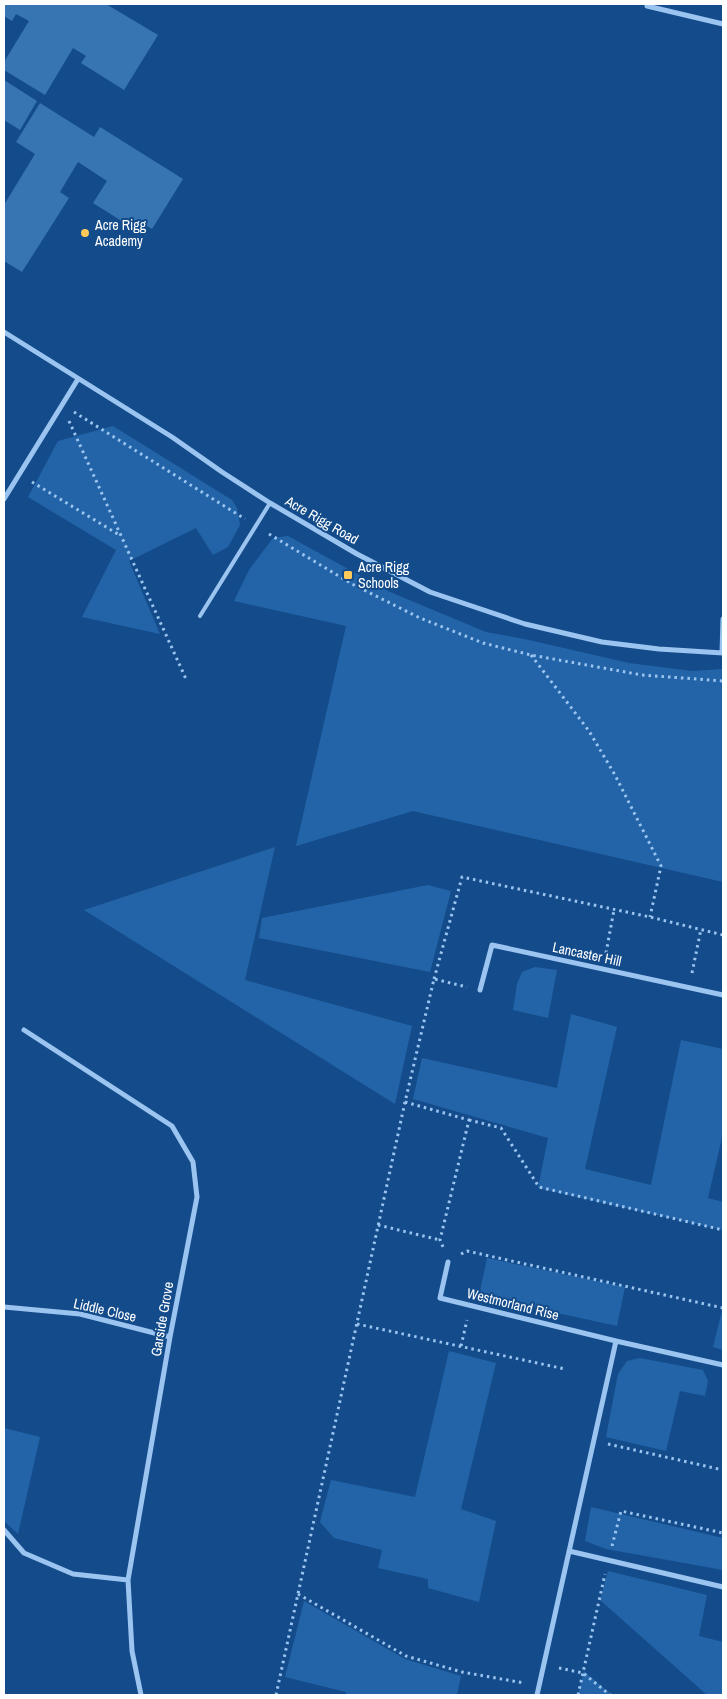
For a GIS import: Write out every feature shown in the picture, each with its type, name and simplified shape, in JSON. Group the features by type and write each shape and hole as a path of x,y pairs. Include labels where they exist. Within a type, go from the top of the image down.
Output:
{"street":[{"path":"647,6 723,24"},
{"name":"Acre Rigg Road","path":"4,332 172,437 270,503 357,554 430,592 525,624 602,642 659,649 723,653"},
{"path":"4,499 78,379"},
{"path":"723,619 723,653"},
{"name":"Lancaster Hill","path":"480,990 492,945 723,995"},
{"name":"Garside Grove","path":"24,1030 172,1126 193,1162 197,1197 170,1337 128,1580 132,1651 141,1695"},
{"name":"Westmorland Rise","path":"448,1262 440,1298 723,1365"},
{"name":"Liddle Close","path":"4,1307 80,1314 170,1337"},
{"path":"537,1695 616,1341"},
{"path":"4,1530 24,1553 73,1574 128,1580"},
{"path":"569,1551 723,1587"}],"lane":[{"path":"200,616 270,503"}],"path":[{"path":"62,405 186,679"},
{"path":"19,474 122,536"},
{"path":"531,655 589,731 615,775 662,866 650,917"},
{"path":"276,1695 405,1102 434,979 462,877 723,934"},
{"path":"602,969 614,910"},
{"path":"689,988 701,929"},
{"path":"434,979 480,990"},
{"path":"405,1102 502,1128 539,1187 723,1230"},
{"path":"469,1120 440,1240 448,1262 467,1251 723,1308"},
{"path":"378,1225 440,1240"},
{"path":"462,1346 470,1305"},
{"path":"357,1324 565,1369"},
{"path":"605,1443 723,1470"},
{"path":"578,1695 608,1560 621,1511 723,1533"},
{"path":"298,1594 406,1656 462,1672 539,1686"},
{"path":"544,1664 583,1673 610,1695"}],"shaded area":[{"path":"113,426 232,500 237,508 240,525 228,547 213,555 196,528 129,561 160,634 82,617 116,550 28,497 58,441"},
{"path":"288,536 390,592 486,632 629,663 692,671 723,669 723,882 413,811 296,846 346,626 234,601 249,570 273,538"},
{"path":"275,847 245,980 412,1026 395,1104 84,910"},
{"path":"428,885 451,891 430,972 259,938 262,918"},
{"path":"535,967 557,970 548,1018 513,1010 517,984 522,972"},
{"path":"571,1014 617,1027 585,1169 651,1185 681,1040 723,1049 723,1133 708,1198 723,1202 723,1230 538,1188 548,1138 413,1099 422,1058 557,1088"},
{"path":"487,1258 625,1287 617,1326 479,1296"},
{"path":"723,1311 723,1350 713,1347"},
{"path":"449,1351 496,1363 461,1509 496,1521 479,1602 428,1588 428,1579 378,1568 382,1550 334,1538 320,1522 331,1480 415,1497"},
{"path":"640,1358 703,1370 708,1381 705,1396 680,1391 666,1451 606,1437 618,1374 627,1361"},
{"path":"4,1428 40,1437 18,1534 4,1521"},
{"path":"591,1507 723,1538 723,1570 606,1549 585,1541"},
{"path":"608,1571 707,1595 699,1636 723,1642 723,1695 707,1695 600,1600"},
{"path":"304,1601 405,1659 461,1676 457,1695 346,1695 346,1692 285,1677"},
{"path":"584,1671 612,1695 578,1695"}],"building":[{"path":"4,4 106,4 158,35 124,90 81,63 86,56 73,48 45,95 4,70 4,62 29,21 16,14 12,21 4,16"},
{"path":"4,80 37,101 20,130 4,120"},
{"path":"40,103 94,137 100,127 183,179 152,229 140,222 136,230 93,203 107,181 78,162 60,192 69,198 22,272 4,261 4,205 35,154 16,142"}],"place":[{"name":"Acre Rigg Academy","path":"85,233"},
{"name":"Acre Rigg Schools","path":"348,575"}]}
